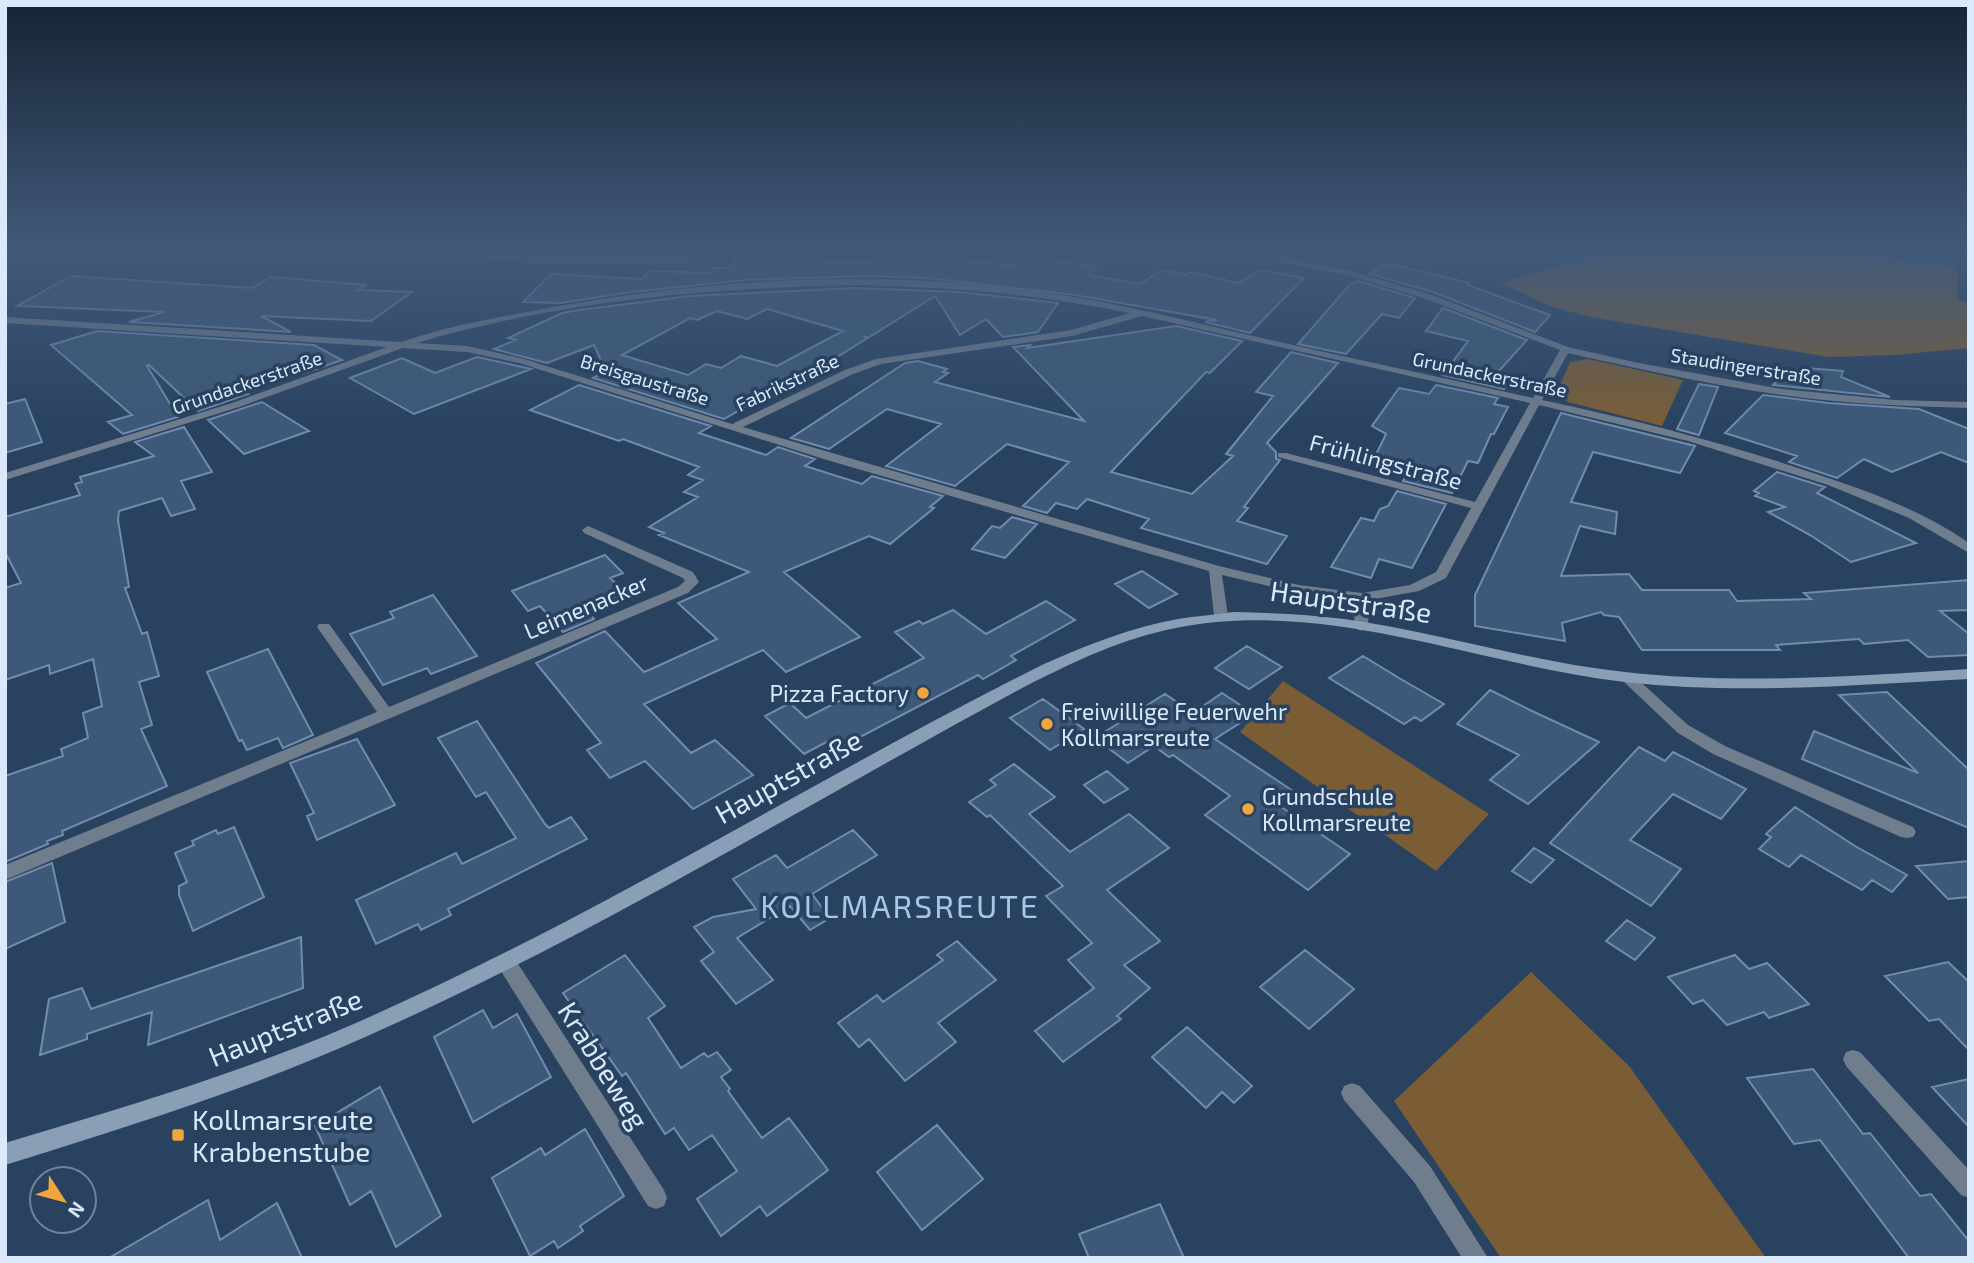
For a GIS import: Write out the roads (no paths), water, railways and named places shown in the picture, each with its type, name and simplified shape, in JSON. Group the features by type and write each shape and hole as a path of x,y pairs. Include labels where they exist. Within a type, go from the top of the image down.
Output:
{"main road":[{"name":"Hauptstraße","path":"5,1154 261,1071 401,1013 506,962 1018,683 1118,639 1171,624 1221,616 1289,617 1361,627 1585,672 1707,684 1969,674"}],"street":[{"name":"Grundackerstraße","path":"5,477 242,403 407,343 459,329 560,310"},
{"name":"Grundackerstraße","path":"1124,310 1675,433 1838,484 1905,511 1969,549"},
{"name":"Staudingerstraße","path":"1463,310 1565,349 1782,392 1895,403 1969,405"},
{"name":"Fabrikstraße","path":"734,426 849,372 879,361 1072,333 1142,313"},
{"name":"Breisgaustraße","path":"5,320 407,343 467,349 521,361 831,457 1215,569 1299,589 1362,597"},
{"name":"Frühlingstraße","path":"1362,597 1414,588 1441,575 1565,349"},
{"name":"Frühlingstraße","path":"1282,455 1480,507"},
{"name":"Leimenacker","path":"5,873 683,590 692,582 688,575 588,530"},
{"path":"1215,569 1221,616"},
{"path":"1361,627 1362,597"},
{"path":"324,627 387,715"},
{"path":"1628,678 1684,729 1719,750 1907,832"},
{"name":"Krabbeweg","path":"506,962 656,1198"},
{"path":"1853,1059 1969,1187"},
{"path":"1352,1093 1422,1174 1476,1258"}],"place":[{"name":"Pizza Factory","path":"923,693"},
{"name":"Freiwillige Feuerwehr Kollmarsreute","path":"1047,724"},
{"name":"Grundschule Kollmarsreute","path":"1248,809"},
{"name":"Kollmarsreute Krabbenstube","path":"178,1135"}],"district":[{"name":"KOLLMARSREUTE","path":"900,905"}]}
